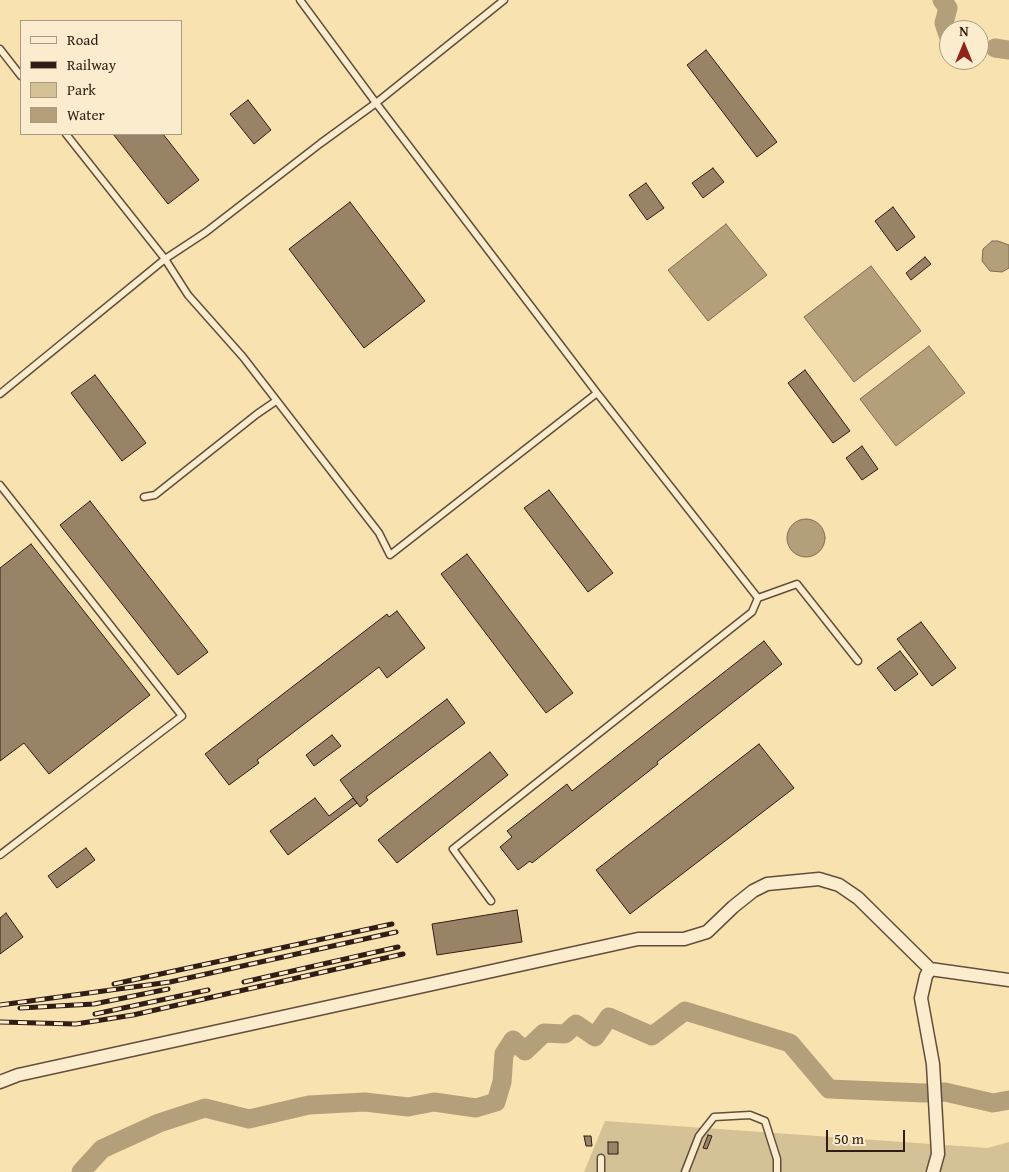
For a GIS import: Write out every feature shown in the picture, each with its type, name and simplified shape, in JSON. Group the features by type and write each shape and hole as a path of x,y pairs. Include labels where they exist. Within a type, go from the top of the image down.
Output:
{"street":[{"path":"0,1082 18,1075 638,940 684,939 707,932 753,891 768,884 819,880 839,885 858,898 930,969 1009,980"},
{"path":"930,969 926,976 921,998 934,1064 938,1154 933,1172"}],"lane":[{"path":"300,0 597,393 758,598"},
{"path":"0,394 165,259 206,232 320,143 376,103 504,0"},
{"path":"0,49 20,75"},
{"path":"67,135 165,259 188,295 243,358 379,533 390,555 597,393"},
{"path":"144,497 155,495 276,401"},
{"path":"0,485 182,716 0,855"},
{"path":"491,901 453,849 752,612 758,598 797,584 858,661"},
{"path":"685,1172 699,1136 714,1117 750,1115 765,1121 777,1159 777,1172"},
{"path":"601,1158 601,1172"}],"green space":[{"path":"605,1121 988,1148 1009,1142 1009,1172 584,1172"}],"water":[{"path":"726,224 767,275 708,321 668,270"},
{"path":"992,241 1009,245 1009,268 1002,272 990,271 982,261 983,249"},
{"path":"871,266 921,331 854,382 804,317"},
{"path":"929,346 965,393 896,446 860,399"},
{"path":"806,519 813,520 819,525 824,531 824,545 819,551 813,556 806,557 799,556 793,551 788,545 787,538 788,531 793,525 799,520"}],"building":[{"path":"706,50 777,142 757,157 687,65"},
{"path":"248,100 271,130 254,144 230,114"},
{"path":"114,135 164,135 199,180 168,204"},
{"path":"713,168 724,182 703,198 692,183"},
{"path":"646,183 664,208 647,220 629,195"},
{"path":"350,202 425,301 364,348 289,249"},
{"path":"893,207 915,237 897,251 875,221"},
{"path":"925,257 931,264 911,280 906,273"},
{"path":"805,370 850,431 833,443 788,383"},
{"path":"95,375 146,443 122,461 71,393"},
{"path":"862,446 878,469 862,480 846,458"},
{"path":"549,490 613,573 588,592 524,508"},
{"path":"90,501 208,652 178,675 60,525"},
{"path":"31,544 150,695 49,774 24,743 0,761 0,568"},
{"path":"467,554 573,693 546,713 441,574"},
{"path":"397,611 425,648 387,678 379,667 257,760 259,763 229,785 205,754 387,614 389,617"},
{"path":"921,622 956,668 932,686 897,639"},
{"path":"764,641 782,664 532,863 530,861 518,870 500,847 512,837 507,831 567,784 572,791"},
{"path":"900,651 918,674 895,691 877,668"},
{"path":"447,699 465,723 366,797 368,800 360,807 340,780"},
{"path":"332,735 341,746 314,766 306,755"},
{"path":"759,744 794,788 630,914 596,870"},
{"path":"490,752 508,775 397,863 378,840"},
{"path":"315,798 329,816 353,798 357,803 288,855 270,831"},
{"path":"86,848 95,860 57,888 48,876"},
{"path":"517,910 522,942 437,955 432,924"},
{"path":"6,913 23,937 0,954 0,918"},
{"path":"708,1135 712,1136 707,1149 703,1148"},
{"path":"584,1136 591,1136 592,1146 586,1146"},
{"path":"608,1142 618,1142 618,1154 608,1154"}],"waterway":[{"path":"942,0 948,8 945,20"},
{"path":"995,48 1009,50"},
{"path":"81,1172 102,1149 159,1123 205,1108 249,1119 309,1105 365,1102 408,1107 434,1102 476,1108 496,1102 502,1082 504,1054 513,1040 525,1051 544,1033 565,1034 576,1024 595,1037 609,1017 652,1036 685,1011 790,1043 829,1089 924,1093 945,1092 993,1103 1009,1100"}],"railway":[{"path":"114,984 392,924"},
{"path":"0,1005 170,982 396,932"},
{"path":"244,982 398,947"},
{"path":"0,1022 76,1024 133,1015 403,954"},
{"path":"20,1008 94,1004 168,989"},
{"path":"95,1014 208,990"}]}
